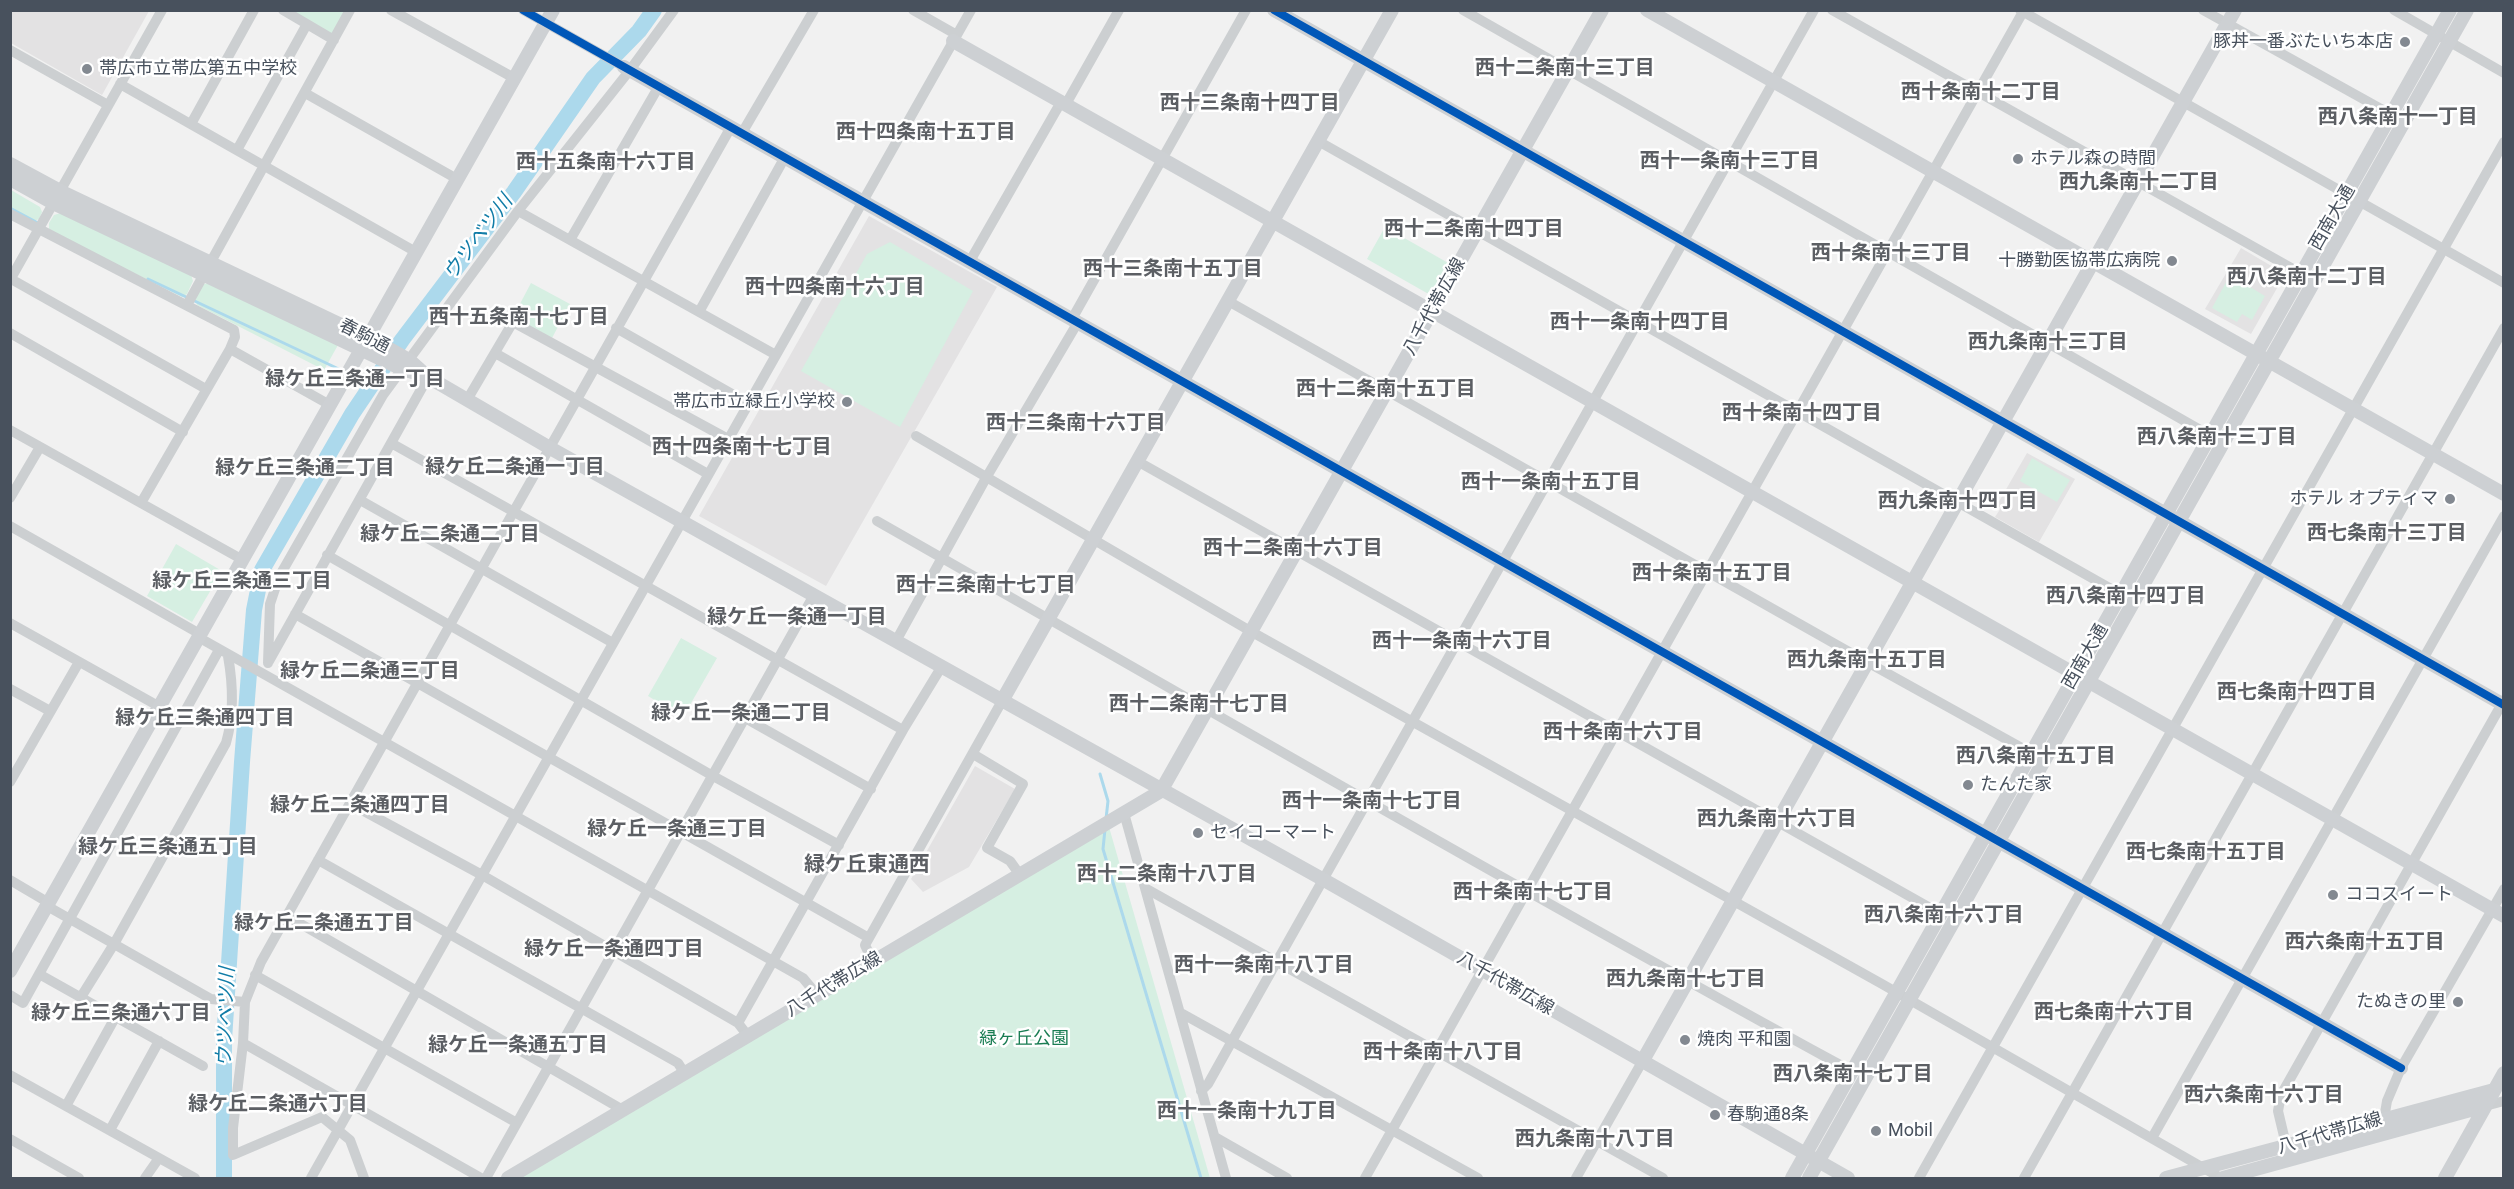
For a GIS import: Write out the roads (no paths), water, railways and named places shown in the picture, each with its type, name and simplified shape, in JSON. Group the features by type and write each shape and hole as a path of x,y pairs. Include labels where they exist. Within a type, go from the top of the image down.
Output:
{"street":[{"path":"162,10 11,280 206,389"},
{"path":"191,124 254,10"},
{"path":"284,10 334,40"},
{"path":"187,305 350,10"},
{"path":"391,10 514,78"},
{"path":"524,10 549,17 599,53 627,69 2401,1068"},
{"path":"268,663 270,604 279,577 402,363 674,10"},
{"path":"364,1179 350,1140 322,1117 233,1155 233,1128 243,1042 242,1002 287,916 594,366 644,280 814,10"},
{"path":"913,10 1063,103 2498,913"},
{"path":"311,1179 971,10"},
{"path":"970,261 1119,10"},
{"path":"896,641 1246,10"},
{"path":"1274,10 1842,333 2503,703 2281,1095 2278,1111 2290,1160"},
{"path":"873,962 865,945 1392,10"},
{"path":"1463,10 2211,436"},
{"name":"八千代帯広線","path":"508,1179 1161,791 1602,10"},
{"path":"1647,10 2504,494"},
{"path":"1201,1091 1208,1084 1814,10"},
{"path":"1832,10 2302,274"},
{"path":"2203,10 2392,115"},
{"path":"1576,1179 2235,10"},
{"path":"2394,10 2504,73"},
{"name":"西南大通","path":"1792,1179 2256,354 2302,274 2353,198 2443,38 2450,10"},
{"name":"西南大通","path":"1809,1179 2269,362 2353,198 2392,115 2443,38 2467,10"},
{"path":"1365,1179 1978,93 2022,11 2504,283"},
{"path":"10,971 330,405 370,346 416,252 549,17"},
{"path":"237,150 307,24"},
{"path":"10,50 108,105"},
{"path":"120,84 416,252"},
{"path":"570,240 659,86"},
{"path":"305,93 457,179"},
{"path":"1318,141 2122,595"},
{"path":"1919,1179 2504,142"},
{"path":"699,312 785,157"},
{"name":"春駒通","path":"10,164 57,197"},
{"name":"春駒通","path":"10,178 57,197 402,363 1161,791"},
{"path":"518,212 776,355"},
{"path":"10,214 234,330 235,337 230,349 141,503"},
{"path":"1228,301 2031,753"},
{"path":"467,400 513,322 728,440"},
{"path":"616,328 748,403"},
{"path":"2024,1179 2504,328"},
{"path":"10,333 183,432"},
{"path":"230,349 330,405"},
{"path":"495,352 708,474"},
{"path":"261,674 428,377"},
{"path":"10,430 243,560"},
{"path":"916,436 1092,541 1896,992 2222,1179"},
{"path":"391,443 903,730"},
{"path":"10,498 40,447"},
{"path":"1137,461 1941,914"},
{"path":"360,500 613,643"},
{"path":"2152,1138 2504,516"},
{"path":"877,521 1207,711 1853,1072"},
{"path":"10,526 199,636 228,656 803,978 817,994"},
{"path":"327,555 713,776 839,845"},
{"path":"243,1042 484,1179 814,595"},
{"path":"295,614 869,938"},
{"path":"10,623 160,707"},
{"path":"10,995 23,1003 69,919 228,656"},
{"path":"81,997 114,944 226,743 230,730 232,683 228,656"},
{"path":"10,782 79,662"},
{"path":"738,1023 903,730 942,666"},
{"path":"10,689 50,711"},
{"path":"745,718 871,789"},
{"path":"973,754 1023,784 987,848 1010,861 1020,875"},
{"name":"八千代帯広線","path":"1161,791 1323,880 1848,1179"},
{"path":"351,804 482,875 738,1023 747,1036"},
{"path":"1124,813 1226,1179"},
{"path":"318,860 678,1063 685,1074"},
{"path":"10,880 69,919 215,1000 242,1002"},
{"path":"1145,888 1663,1179"},
{"path":"2389,1133 2384,1119 2387,1101 2401,1068 2498,913 2504,889"},
{"path":"287,916 624,1110"},
{"path":"39,974 203,1066"},
{"path":"255,975 517,1123"},
{"path":"1180,1013 1478,1179"},
{"path":"66,1106 116,1016"},
{"path":"110,1130 159,1041"},
{"path":"2445,1179 2485,1106 2500,1093 2504,1073"},
{"path":"10,1075 195,1179"},
{"name":"八千代帯広線","path":"2166,1179 2384,1119 2500,1093"},
{"name":"八千代帯広線","path":"2222,1179 2485,1106"},
{"path":"1215,1137 1287,1179"},
{"path":"10,1139 79,1179"},
{"path":"145,1179 159,1158"}],"waterway":[{"name":"ウツベツ川","path":"224,1178 224,1040 254,610 262,570 352,414 402,340 514,192 593,78 639,31 654,10"},
{"path":"10,208 38,223"},
{"path":"148,279 343,371"},
{"path":"351,375 374,381"},
{"path":"1100,774 1108,801 1106,819"},
{"path":"1105,829 1103,849 1201,1178"}],"place":[{"name":"豚丼一番ぶたいち本店","path":"2405,42"},
{"name":"帯広市立帯広第五中学校","path":"87,69"},
{"name":"ホテル森の時間","path":"2018,159"},
{"name":"十勝勤医協帯広病院","path":"2172,261"},
{"name":"帯広市立緑丘小学校","path":"847,402"},
{"name":"ホテル オプティマ","path":"2450,499"},
{"name":"たんた家","path":"1968,785"},
{"name":"セイコーマート","path":"1198,833"},
{"name":"ココスイート","path":"2333,895"},
{"name":"たぬきの里","path":"2458,1002"},
{"name":"焼肉 平和園","path":"1685,1040"},
{"name":"春駒通8条","path":"1715,1115"},
{"name":"Mobil","path":"1876,1131"}],"district":[{"name":"西十二条南十三丁目","path":"1565,69"},
{"name":"西十条南十二丁目","path":"1981,93"},
{"name":"西十三条南十四丁目","path":"1250,104"},
{"name":"西八条南十一丁目","path":"2398,118"},
{"name":"西十四条南十五丁目","path":"926,133"},
{"name":"西十一条南十三丁目","path":"1730,162"},
{"name":"西十五条南十六丁目","path":"606,163"},
{"name":"西九条南十二丁目","path":"2139,183"},
{"name":"西十二条南十四丁目","path":"1474,230"},
{"name":"西十条南十三丁目","path":"1891,254"},
{"name":"西十三条南十五丁目","path":"1173,270"},
{"name":"西八条南十二丁目","path":"2307,278"},
{"name":"西十四条南十六丁目","path":"835,288"},
{"name":"西十五条南十七丁目","path":"519,318"},
{"name":"西十一条南十四丁目","path":"1640,323"},
{"name":"西九条南十三丁目","path":"2048,343"},
{"name":"緑ケ丘三条通一丁目","path":"355,380"},
{"name":"西十二条南十五丁目","path":"1386,390"},
{"name":"西十条南十四丁目","path":"1802,414"},
{"name":"西十三条南十六丁目","path":"1076,424"},
{"name":"西八条南十三丁目","path":"2217,438"},
{"name":"西十四条南十七丁目","path":"742,448"},
{"name":"緑ケ丘二条通一丁目","path":"515,468"},
{"name":"緑ケ丘三条通二丁目","path":"305,469"},
{"name":"西十一条南十五丁目","path":"1551,483"},
{"name":"西九条南十四丁目","path":"1958,502"},
{"name":"西七条南十三丁目","path":"2387,534"},
{"name":"緑ケ丘二条通二丁目","path":"450,535"},
{"name":"西十二条南十六丁目","path":"1293,549"},
{"name":"西十条南十五丁目","path":"1712,574"},
{"name":"緑ケ丘三条通三丁目","path":"242,582"},
{"name":"西十三条南十七丁目","path":"986,586"},
{"name":"西八条南十四丁目","path":"2126,597"},
{"name":"緑ケ丘一条通一丁目","path":"797,618"},
{"name":"西十一条南十六丁目","path":"1462,642"},
{"name":"西九条南十五丁目","path":"1867,661"},
{"name":"緑ケ丘二条通三丁目","path":"370,672"},
{"name":"西七条南十四丁目","path":"2297,693"},
{"name":"西十二条南十七丁目","path":"1199,705"},
{"name":"緑ケ丘一条通二丁目","path":"741,714"},
{"name":"緑ケ丘三条通四丁目","path":"205,719"},
{"name":"西十条南十六丁目","path":"1623,733"},
{"name":"西八条南十五丁目","path":"2036,757"},
{"name":"西十一条南十七丁目","path":"1372,802"},
{"name":"緑ケ丘二条通四丁目","path":"360,806"},
{"name":"西九条南十六丁目","path":"1777,820"},
{"name":"緑ケ丘一条通三丁目","path":"677,830"},
{"name":"緑ケ丘三条通五丁目","path":"168,848"},
{"name":"西七条南十五丁目","path":"2206,853"},
{"name":"緑ケ丘東通西","path":"867,866"},
{"name":"西十二条南十八丁目","path":"1167,875"},
{"name":"西十条南十七丁目","path":"1533,893"},
{"name":"西八条南十六丁目","path":"1944,916"},
{"name":"緑ケ丘二条通五丁目","path":"324,924"},
{"name":"西六条南十五丁目","path":"2365,943"},
{"name":"緑ケ丘一条通四丁目","path":"614,950"},
{"name":"西十一条南十八丁目","path":"1264,966"},
{"name":"西九条南十七丁目","path":"1686,980"},
{"name":"西七条南十六丁目","path":"2114,1013"},
{"name":"緑ケ丘三条通六丁目","path":"121,1014"},
{"name":"緑ケ丘一条通五丁目","path":"518,1046"},
{"name":"西十条南十八丁目","path":"1443,1053"},
{"name":"西八条南十七丁目","path":"1853,1075"},
{"name":"西六条南十六丁目","path":"2264,1096"},
{"name":"緑ケ丘二条通六丁目","path":"278,1105"},
{"name":"西十一条南十九丁目","path":"1247,1112"},
{"name":"西九条南十八丁目","path":"1595,1140"}],"park label":[{"name":"緑ヶ丘公園","path":"1024,1039"}]}
